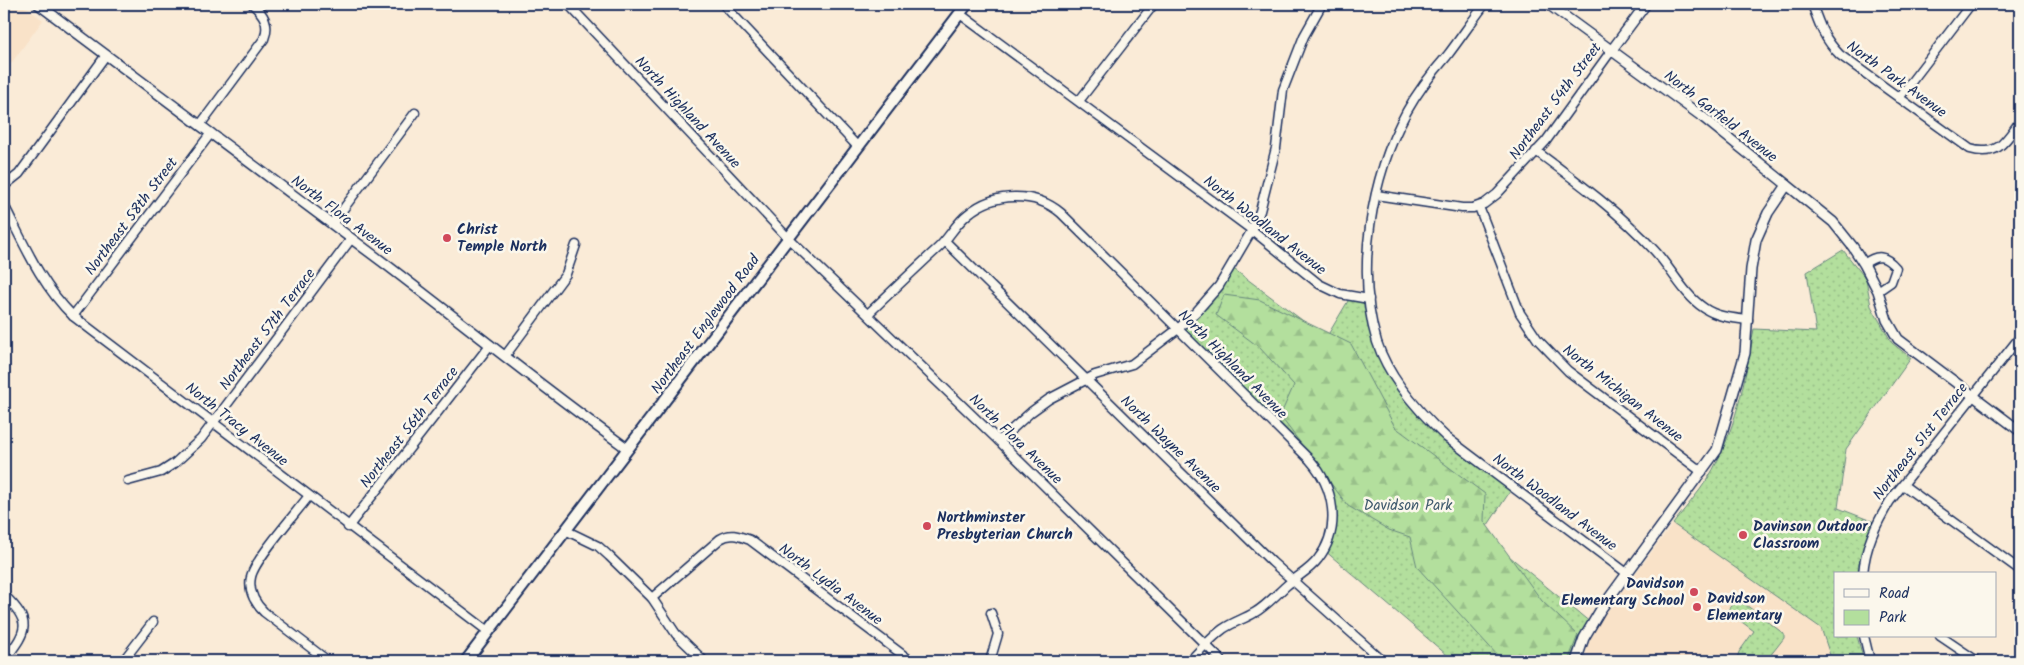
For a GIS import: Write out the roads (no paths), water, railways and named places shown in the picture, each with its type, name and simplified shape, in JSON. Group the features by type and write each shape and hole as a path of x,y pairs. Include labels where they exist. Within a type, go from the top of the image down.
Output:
{"main road":[{"name":"Northeast Englewood Road","path":"466,661 967,4"}],"street":[{"name":"North Flora Avenue","path":"38,4 332,224 490,344 552,394 628,449"},
{"path":"200,125 261,44 266,34 267,26 262,12 252,4"},
{"name":"North Highland Avenue","path":"568,4 789,239"},
{"path":"723,4 858,147"},
{"path":"1079,101 1154,4"},
{"path":"999,441 1031,412 1049,399 1085,380 1132,364 1196,313 1219,286 1252,230 1265,196 1273,165 1283,90 1304,36 1322,4"},
{"path":"1369,299 1369,234 1376,195 1388,152 1407,110 1428,78 1447,56 1485,4"},
{"name":"North Garfield Avenue","path":"1548,4 1704,118 1833,222 1864,264 1878,291 1886,320 1898,338 2020,431"},
{"name":"Northeast 54th Street","path":"1479,207 1494,198 1561,122 1646,4"},
{"name":"North Park Avenue","path":"1812,4 1820,28 1832,47 1840,55 1970,149 1989,150 2002,146 2020,121"},
{"path":"1899,98 1971,4"},
{"name":"North Woodland Avenue","path":"960,14 1252,230 1319,284 1340,294 1369,299 1375,334 1381,351 1398,382 1431,423 1446,437 1628,574"},
{"path":"4,186 19,174 106,55"},
{"path":"332,224 415,113"},
{"name":"Northeast 58th Street","path":"73,316 211,134"},
{"path":"1536,152 1598,196 1654,250 1702,306 1716,314 1748,320"},
{"path":"1576,661 1591,623 1702,472 1716,450 1744,353 1751,269 1756,240 1768,213 1787,185"},
{"path":"1376,195 1462,208 1479,207"},
{"name":"North Highland Avenue","path":"945,241 967,215 981,205 1002,198 1029,198 1046,203 1061,213 1317,468 1328,487 1332,502 1333,518 1329,540 1318,559 1311,567 1292,580 1254,613 1225,628 1190,661"},
{"name":"North Tracy Avenue","path":"4,206 41,276 60,304 73,316 308,497 489,632"},
{"name":"North Michigan Avenue","path":"1479,207 1520,313 1538,340 1568,371 1702,472"},
{"name":"Northeast 57th Terrace","path":"128,481 161,472 175,463 201,439 351,239"},
{"name":"North Flora Avenue","path":"789,239 999,441 1222,661"},
{"path":"868,314 945,241"},
{"name":"North Wayne Avenue","path":"945,241 1085,380 1292,580 1383,661"},
{"path":"505,356 566,274 576,245"},
{"path":"1864,264 1873,257 1881,256 1890,261 1896,268 1891,282 1878,291"},
{"name":"Northeast 51st Terrace","path":"1863,572 1865,557 1875,527 1890,501 1972,395 2020,337"},
{"name":"Northeast 56th Terrace","path":"348,527 490,344"},
{"path":"1903,485 2020,570"},
{"path":"308,497 255,566 250,586 252,596 264,612 328,661"},
{"path":"567,531 598,546 652,598 676,634 704,661"},
{"name":"North Lydia Avenue","path":"652,598 720,539 732,534 750,540 911,661"},
{"path":"4,595 23,617 22,636 4,661"},
{"path":"990,613 998,634 990,661"},
{"path":"123,661 153,622"},
{"path":"1864,638 1870,661"},
{"path":"1943,638 1977,661"}],"place":[{"name":"Christ Temple North","path":"447,238"},
{"name":"Northminster Presbyterian Church","path":"927,526"},
{"name":"Davinson Outdoor Classroom","path":"1743,535"},
{"name":"Davidson Elementary School","path":"1694,592"},
{"name":"Davidson Elementary","path":"1697,607"}],"park label":[{"name":"Davidson Park","path":"1408,505"}]}
